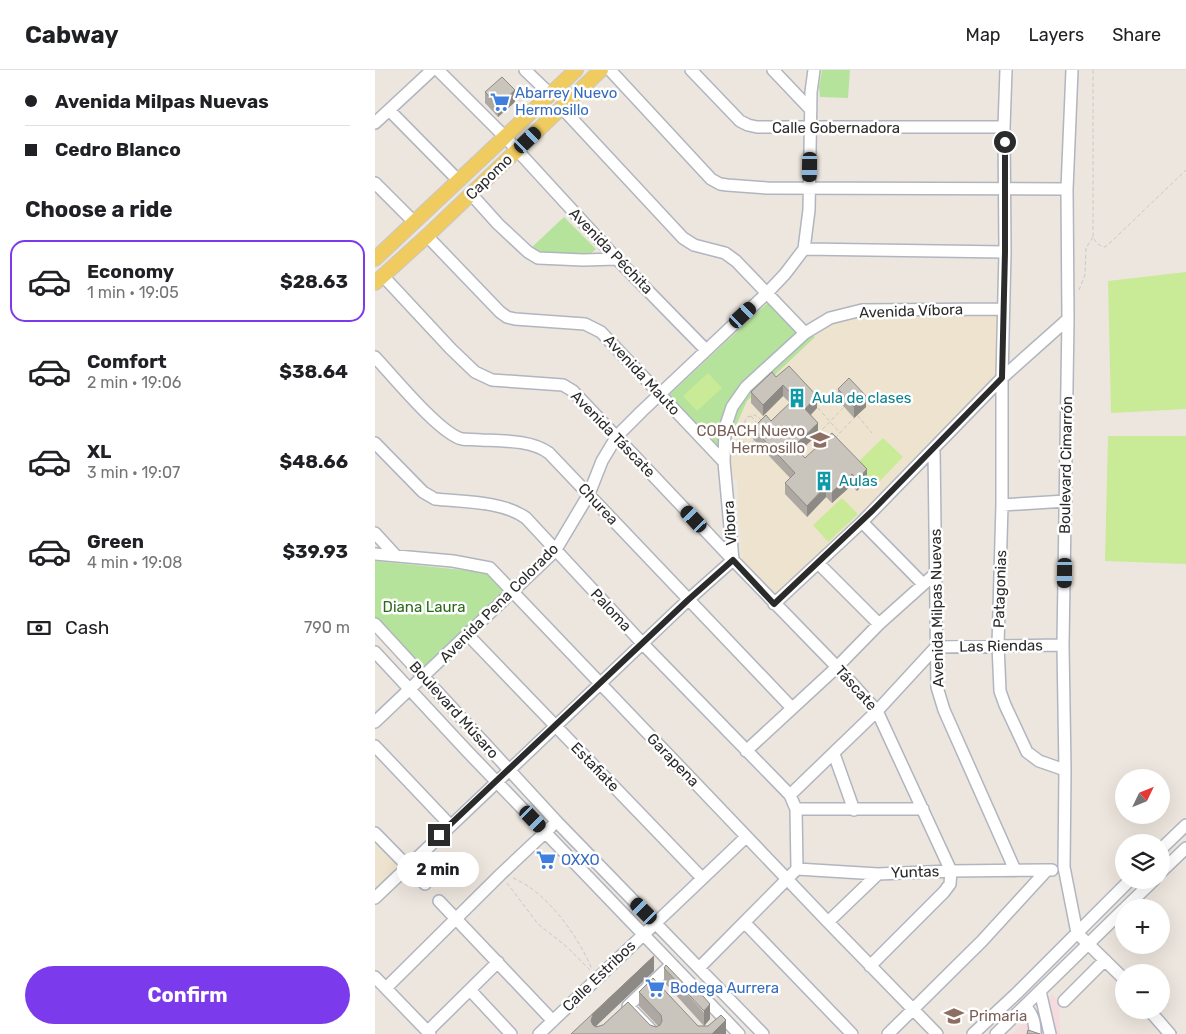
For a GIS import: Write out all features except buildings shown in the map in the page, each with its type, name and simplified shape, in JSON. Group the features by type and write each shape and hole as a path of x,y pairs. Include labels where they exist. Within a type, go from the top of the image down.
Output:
{"main road":[{"name":"Capomo","path":"375,259 576,70"},
{"name":"Capomo","path":"379,280 601,70"}],"street":[{"path":"375,123 432,70"},
{"name":"Avenida Péchita","path":"438,70 505,137 617,259 706,350"},
{"path":"525,70 550,94"},
{"path":"610,70 711,179 720,184 767,188 1067,189"},
{"name":"Calle Gobernadora","path":"691,70 740,120 748,125 757,127 1004,127"},
{"path":"773,70 811,110"},
{"path":"814,70 811,92 809,210 805,249 1005,252"},
{"path":"1002,378 1006,70"},
{"name":"Boulevard Cimarrón","path":"1072,70 1067,189 1068,318 1063,645 1064,867 1077,932"},
{"path":"562,108 683,238 694,245 725,253 736,261 768,292 805,333"},
{"path":"389,110 458,180"},
{"path":"375,183 414,222"},
{"path":"471,194 498,224 538,258 617,259"},
{"name":"Avenida Mauto","path":"427,236 507,317 585,324 601,332 724,462"},
{"name":"Avenida Pena Colorado","path":"375,722 555,551 589,494 602,461 617,436 768,292 805,249"},
{"name":"Avenida Táscate","path":"379,280 475,372 492,380 563,385 578,395 733,560"},
{"name":"Avenida Víbora","path":"724,462 725,428 738,396 745,387 805,333 831,318 862,310 1003,309"},
{"path":"774,604 862,522 1002,378 1068,318"},
{"name":"Churea","path":"375,357 411,396 451,434 462,439 501,441 536,445 543,448 589,494 791,708"},
{"name":"Patagonias","path":"1002,378 1002,505 998,646 1001,691 1005,705 1027,752 1039,761 1065,770"},
{"name":"Paloma","path":"375,443 429,496 505,507 526,518 643,644 790,795 796,809 797,869"},
{"name":"Avenida Milpas Nuevas","path":"934,450 936,647 939,698 1015,870"},
{"name":"Vibora","path":"375,898 450,824 733,560 724,462"},
{"path":"1002,505 1066,501"},
{"path":"862,522 923,584"},
{"path":"375,533 396,556"},
{"name":"Garapena","path":"375,554 490,568 599,684 937,1034"},
{"name":"Táscate","path":"733,560 877,711 951,871"},
{"path":"818,563 879,624"},
{"path":"746,751 837,667 879,624 936,573"},
{"name":"Boulevard Músaro","path":"375,624 557,822 763,1034"},
{"name":"Estafiate","path":"467,634 702,878"},
{"name":"Las Riendas","path":"936,647 1063,645"},
{"path":"790,795 877,711 936,647"},
{"name":"Boulevard Músaro","path":"375,652 672,964 720,1020 739,1034"},
{"path":"375,746 450,824"},
{"path":"834,754 854,810"},
{"path":"796,809 923,809"},
{"path":"386,988 501,874 557,822"},
{"path":"1170,840 1186,825"},
{"path":"375,833 425,884"},
{"name":"Calle Estribos","path":"539,1034 746,836"},
{"path":"1170,863 1186,848"},
{"name":"Yuntas","path":"797,869 878,874 1047,870 1064,867"},
{"path":"699,968 797,869"},
{"path":"888,1034 982,941 1047,870"},
{"path":"870,966 945,892 950,884 951,871"},
{"path":"828,922 878,874"},
{"path":"973,1034 1016,994 1121,889"},
{"path":"1134,899 1145,889"},
{"path":"439,900 553,1021"},
{"path":"996,1034 1115,918"},
{"path":"745,923 852,1034"},
{"path":"1077,932 1115,970"},
{"path":"1064,1001 1105,960"},
{"path":"375,976 429,1033 498,962"},
{"path":"655,1034 625,1009 656,986 672,964"},
{"path":"470,990 511,1034"},
{"path":"1040,991 1050,1034"},
{"path":"1025,1006 1035,1022 1035,1034"},
{"path":"1157,1019 1170,1034"}],"path":[{"path":"1093,70 1093,237 1095,242 1105,246 1186,170"},
{"path":"1068,300 1080,288 1085,275 1086,248 1093,237"},
{"path":"818,434 844,407"},
{"path":"817,408 840,433"},
{"path":"740,441 740,431 747,417 755,415 767,425"},
{"path":"833,440 857,415 872,433"},
{"path":"751,416 756,422 756,427"},
{"path":"724,448 740,441 751,445 755,438"},
{"path":"851,484 857,491"},
{"path":"501,874 525,883 551,906 583,949 597,979"},
{"path":"501,874 538,924 567,947 597,979"}],"shaded area":[{"path":"862,313 1008,316 1006,371 778,601 742,564 737,479 726,476 732,434 747,401 832,320"},
{"path":"375,834 405,865 375,894"},
{"path":"1053,993 1059,1006 1060,1034 1012,1034"}],"green space":[{"path":"822,70 850,70 848,98 820,97 819,87"},
{"path":"564,217 596,249 587,257 557,257 531,248"},
{"path":"1186,272 1186,409 1111,413 1108,281"},
{"path":"775,296 815,337 747,401 732,434 726,466 666,398"},
{"path":"708,373 722,388 697,411 683,396"},
{"path":"1108,436 1186,436 1186,564 1105,561"},
{"path":"883,438 903,457 876,485 856,464"},
{"path":"842,498 858,514 828,542 813,525"},
{"name":"Diana Laura","path":"375,561 492,573 506,588 423,667 375,617"}],"place":[{"name":"Abarrey Nuevo Hermosillo","path":"500,102"},
{"name":"Aula de clases","path":"797,398"},
{"name":"COBACH Nuevo Hermosillo","path":"820,440"},
{"name":"Aulas","path":"824,481"},
{"name":"OXXO","path":"546,860"},
{"name":"Bodega Aurrera","path":"655,988"},
{"name":"Primaria","path":"954,1016"}],"route":[{"path":"439,835 688,600 733,560 774,604 934,450 1002,378 1005,142"}]}
